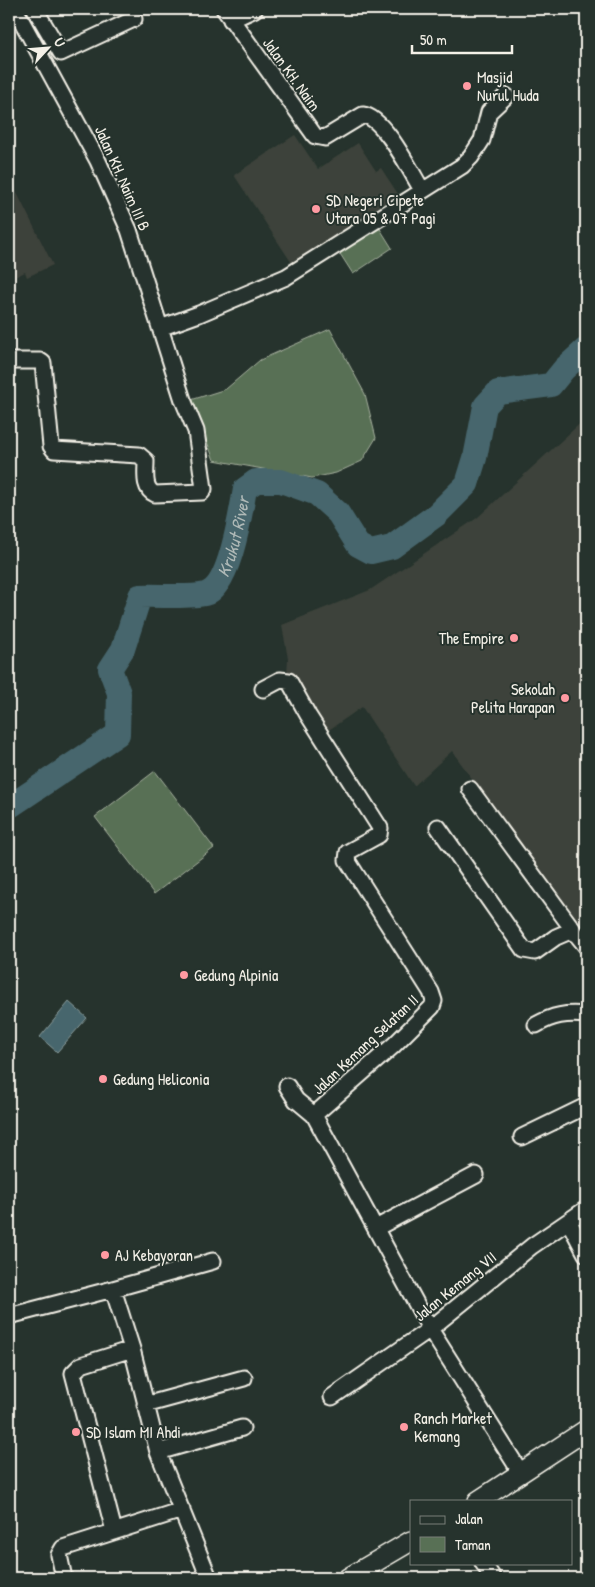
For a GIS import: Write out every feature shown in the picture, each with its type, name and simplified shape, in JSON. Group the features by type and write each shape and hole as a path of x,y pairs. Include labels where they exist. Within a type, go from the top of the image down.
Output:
{"street":[{"name":"Jalan KH. Naim III B","path":"9,361 40,361 43,363 51,446 54,450 143,457 146,461 147,487 149,492 155,494 199,494 204,490 196,430 183,400 129,230 115,195 77,119 15,9"},
{"path":"36,9 60,53 134,19"},
{"path":"227,14 255,9"},
{"name":"Jalan KH. Naim","path":"227,14 315,136 325,138 363,115 369,115 380,124 422,190"},
{"path":"160,328 199,314 286,276 462,166 472,157 482,140 489,112 506,96"},
{"name":"Jalan Kemang Selatan II","path":"263,689 280,680 289,681 308,715 380,828 379,835 348,852 347,860 434,1001 432,1007 394,1045 314,1115 430,1329 521,1473"},
{"path":"470,790 582,941"},
{"path":"438,827 524,950 535,952 566,932 570,932 582,941"},
{"path":"536,1025 550,1017 567,1013 586,1016"},
{"path":"288,1086 296,1100 314,1115"},
{"path":"522,1137 586,1106"},
{"path":"376,1228 476,1175"},
{"name":"Jalan Kemang VII","path":"332,1398 430,1329 532,1246 586,1209"},
{"path":"568,1222 586,1254"},
{"path":"9,1316 213,1261"},
{"path":"113,1289 132,1349 158,1452 209,1578"},
{"path":"114,1531 73,1373 81,1365 132,1349"},
{"path":"145,1406 244,1378"},
{"path":"158,1452 242,1428"},
{"path":"480,1500 586,1430"},
{"path":"64,1578 60,1552 63,1548 182,1510"},
{"path":"348,1578 410,1542"},
{"path":"484,1564 493,1578"}],"shaded area":[{"name":"SD Negeri Cipete Utara 05 & 07 Pagi","path":"295,135 318,169 358,143 376,171 381,168 398,194 345,229 348,233 295,268 234,175"},
{"path":"9,177 53,265 27,277 25,272 9,280"},
{"path":"586,418 586,853 580,858 586,867 586,937 452,751 414,786 362,707 326,732 287,673 288,659 282,625 370,590 477,518"}],"green space":[{"path":"377,224 392,248 353,274 337,249"},
{"path":"330,329 365,394 376,438 362,461 336,473 312,478 214,460 191,400 226,389 260,360"},
{"path":"155,771 214,848 154,894 95,817"}],"water":[{"path":"69,1002 87,1018 57,1052 40,1037"}],"waterway":[{"name":"Krukut River","path":"9,807 118,734 119,693 110,669 123,649 140,596 199,595 205,594 214,588 228,564 245,489 256,481 281,481 317,494 338,513 358,545 371,552 392,547 436,515 467,484 475,458 485,406 498,392 551,385 564,369 586,349"}],"place":[{"name":"Masjid Nurul Huda","path":"467,86"},
{"name":"SD Negeri Cipete Utara 05 & 07 Pagi","path":"316,209"},
{"name":"The Empire","path":"514,638"},
{"name":"Sekolah Pelita Harapan","path":"565,698"},
{"name":"Gedung Alpinia","path":"184,975"},
{"name":"Gedung Heliconia","path":"103,1079"},
{"name":"AJ Kebayoran","path":"105,1255"},
{"name":"Ranch Market Kemang","path":"404,1427"},
{"name":"SD Islam MI Ahdi","path":"76,1432"}]}
